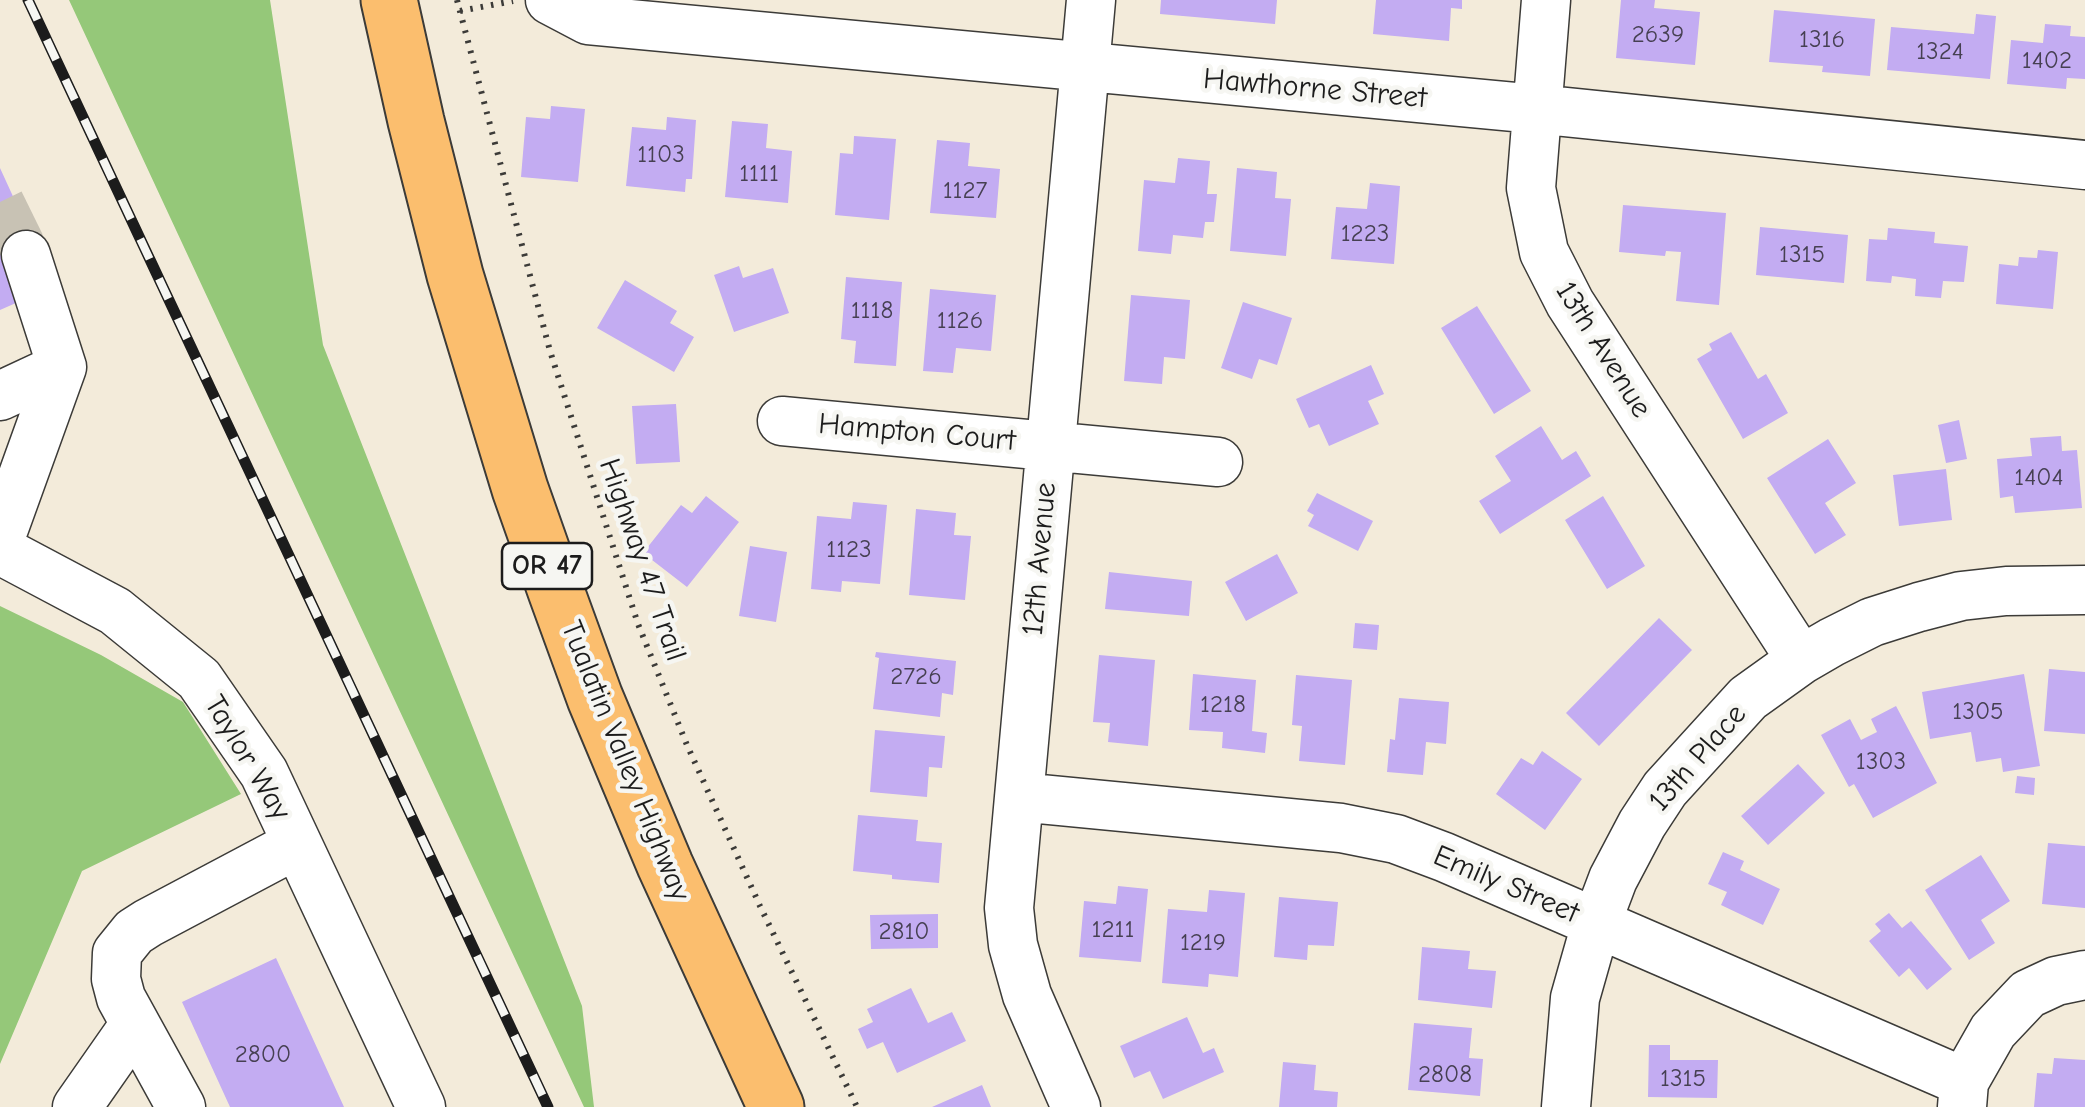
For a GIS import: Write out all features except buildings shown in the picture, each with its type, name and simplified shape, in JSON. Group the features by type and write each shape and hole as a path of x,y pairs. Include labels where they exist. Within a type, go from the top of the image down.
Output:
{"highway":[{"name":"Tualatin Valley Highway","path":"389,0 455,276 556,591 595,698 658,848 776,1107"}],"street":[{"name":"Hawthorne Street","path":"550,0 588,20 1536,109 2085,166"},
{"name":"12th Avenue","path":"1076,1107 1026,995 1012,946 1009,908 1091,0"},
{"name":"13th Avenue","path":"1546,0 1531,188 1544,252 1570,303 1801,660"},
{"path":"0,539 62,366 26,255"},
{"path":"0,396 62,366"},
{"name":"Hampton Court","path":"782,421 1218,462"},
{"name":"Taylor Way","path":"0,550 115,611 199,679 264,773 422,1107"},
{"name":"13th Place","path":"1566,1107 1575,998 1613,879 1665,789 1748,698 1801,660 1872,622 1961,596 2006,590 2085,590"},
{"name":"Emily Street","path":"1018,797 1341,828 1396,839 1596,924 1963,1094"},
{"path":"181,1107 121,998 116,979 117,952 134,932 297,844"},
{"path":"1963,1094 1993,1030 2028,994 2056,981 2085,975"},
{"path":"77,1107 135,1024"}],"path":[{"name":"Highway 47 Trail","path":"458,0 550,352 638,624 703,781 857,1107"},
{"path":"460,11 521,0"}],"green space":[{"path":"69,0 270,0 323,345 582,1006 594,1107 584,1107"},
{"path":"0,606 101,655 183,702 241,794 82,871 0,1064"}],"tunnel":[{"path":"0,202 26,255"}],"railway":[{"path":"28,0 548,1107"}]}
